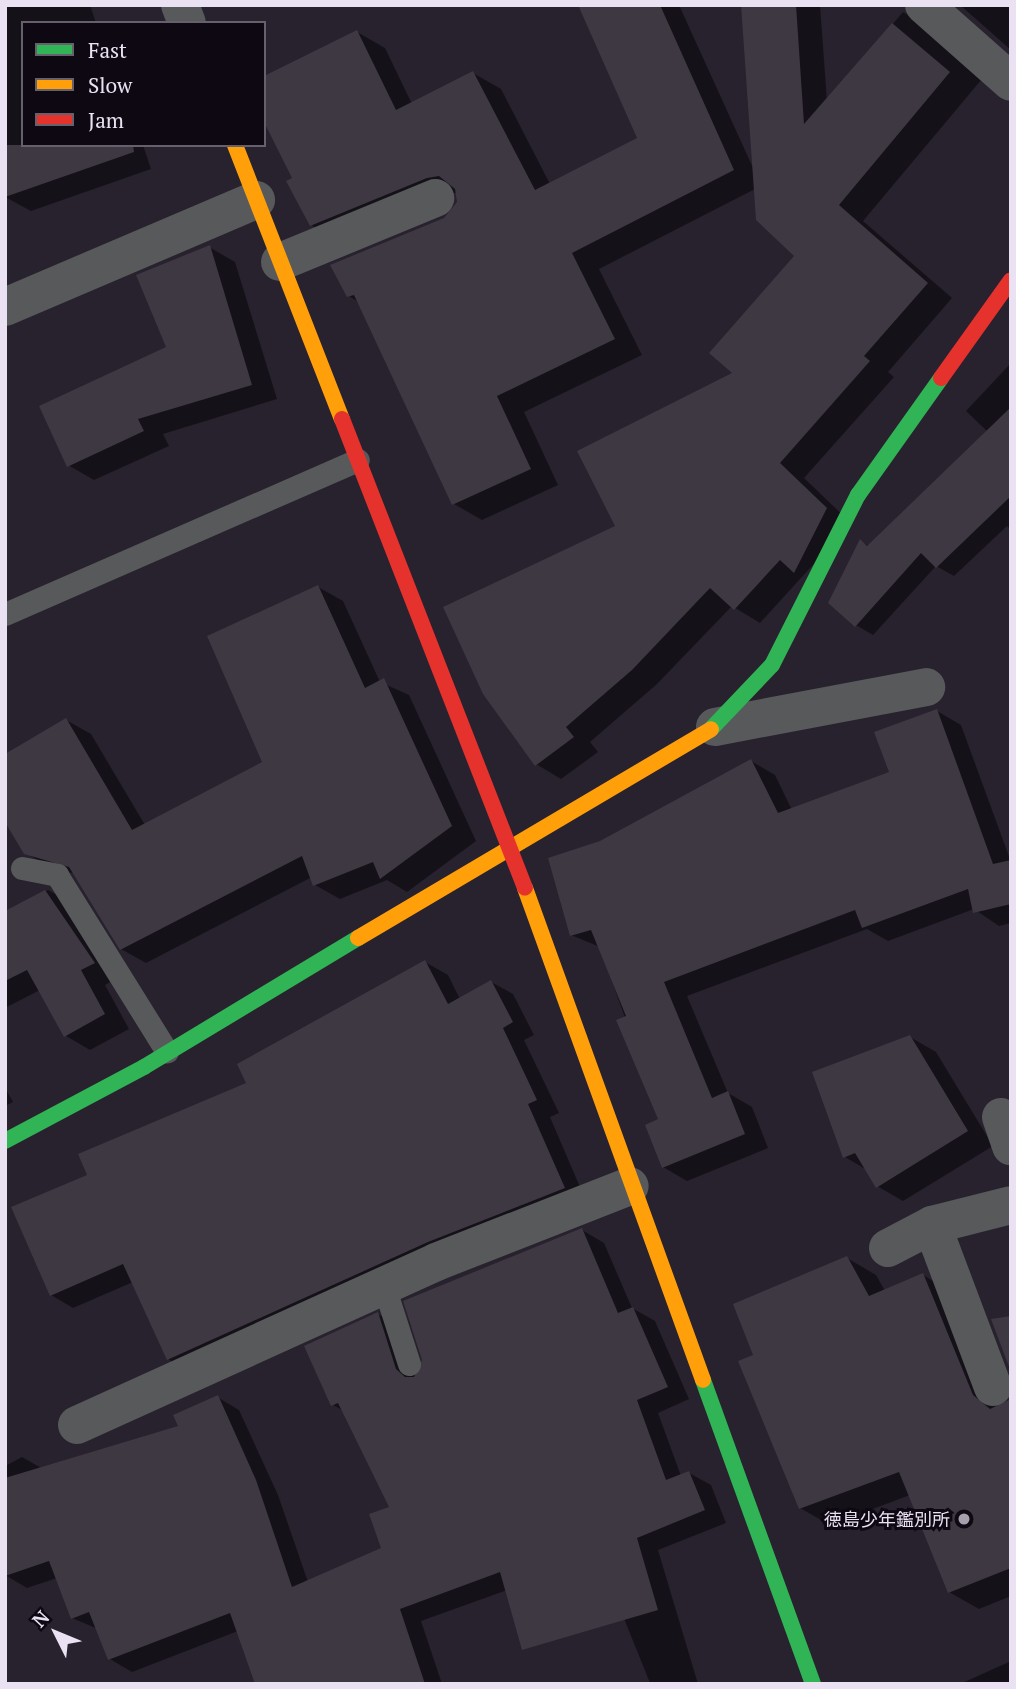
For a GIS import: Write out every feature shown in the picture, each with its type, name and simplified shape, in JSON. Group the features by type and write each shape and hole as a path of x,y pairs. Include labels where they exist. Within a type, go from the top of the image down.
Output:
{"street":[{"path":"924,5 1011,82"},
{"path":"236,147 509,845 630,1186 813,1684"},
{"path":"280,262 435,198"},
{"path":"5,307 256,200"},
{"path":"5,1141 167,1052 509,845 715,727 772,665 858,495 1011,280"},
{"path":"715,727 926,687"},
{"path":"77,1425 384,1286 630,1186"},
{"path":"888,1248 932,1225 1011,1205"},
{"path":"932,1225 993,1387"}],"lane":[{"path":"5,614 358,460"},
{"path":"22,868 57,875 167,1052"},
{"path":"384,1286 409,1364"}],"building":[{"path":"578,5 660,5 734,170 572,253 615,339 497,396 531,469 452,505 354,295 347,297 330,265 444,218 457,202 455,189 439,176 427,178 310,226 286,181 292,178 266,126 266,75 357,30 396,110 473,71 535,190 637,138"},
{"path":"741,5 796,5 804,124 892,23 950,72 839,205 928,283 864,356 870,361 780,463 827,508 794,573 780,560 734,610 710,588 632,670 566,727 574,737 535,766 483,694 443,607 615,526 577,451 732,373 709,353 794,256 756,220"},
{"path":"5,145 133,147 134,152 5,197"},
{"path":"210,245 252,385 138,419 144,431 67,467 39,406 166,347 136,275"},
{"path":"1011,407 1011,496 936,568 921,553 855,627 828,603 860,539 867,546"},
{"path":"318,585 365,688 384,678 452,826 380,879 373,862 313,886 302,856 120,950 69,867 24,854 5,822 5,754 66,718 132,830 262,762 207,636"},
{"path":"937,709 993,864 1011,860 1011,904 973,913 968,889 862,928 855,910 664,982 712,1098 728,1091 745,1134 662,1168 645,1125 658,1119 616,1020 626,1016 591,930 570,936 548,858 600,841 751,759 778,813 889,772 874,732"},
{"path":"43,887 95,963 81,970 105,1014 64,1037 27,970 5,981 5,911 45,890"},
{"path":"425,960 448,1004 491,980 513,1022 503,1028 537,1100 528,1104 565,1188 428,1242 167,1360 123,1264 50,1296 11,1207 87,1175 78,1154 246,1083 237,1064"},
{"path":"910,1035 968,1131 876,1188 855,1153 843,1158 812,1072"},
{"path":"582,1228 618,1313 633,1307 668,1387 637,1400 666,1480 689,1471 705,1510 637,1538 658,1610 522,1650 500,1572 400,1609 425,1684 255,1684 230,1613 108,1660 89,1612 71,1619 49,1561 5,1576 5,1478 178,1426 173,1415 218,1395 256,1480 292,1587 381,1548 369,1514 389,1507 338,1403 331,1406 304,1346 378,1312 396,1369 405,1377 414,1377 422,1360 403,1301"},
{"path":"847,1256 869,1296 923,1273 973,1395 990,1409 1011,1399 1011,1568 948,1593 899,1472 799,1509 738,1361 753,1355 733,1304"},
{"path":"1011,1316 1011,1372 991,1319"}],"traffic: fast":[{"path":"711,729 772,665 858,495 941,378"},
{"path":"5,1141 144,1067 358,938"},
{"path":"703,1380 813,1684"}],"traffic: slow":[{"path":"236,147 342,419"},
{"path":"358,938 711,729"},
{"path":"525,888 703,1380"}],"traffic: jam":[{"path":"941,378 1011,280"},
{"path":"342,419 525,888"}],"place":[{"name":"徳島少年鑑別所","path":"964,1519"}]}
